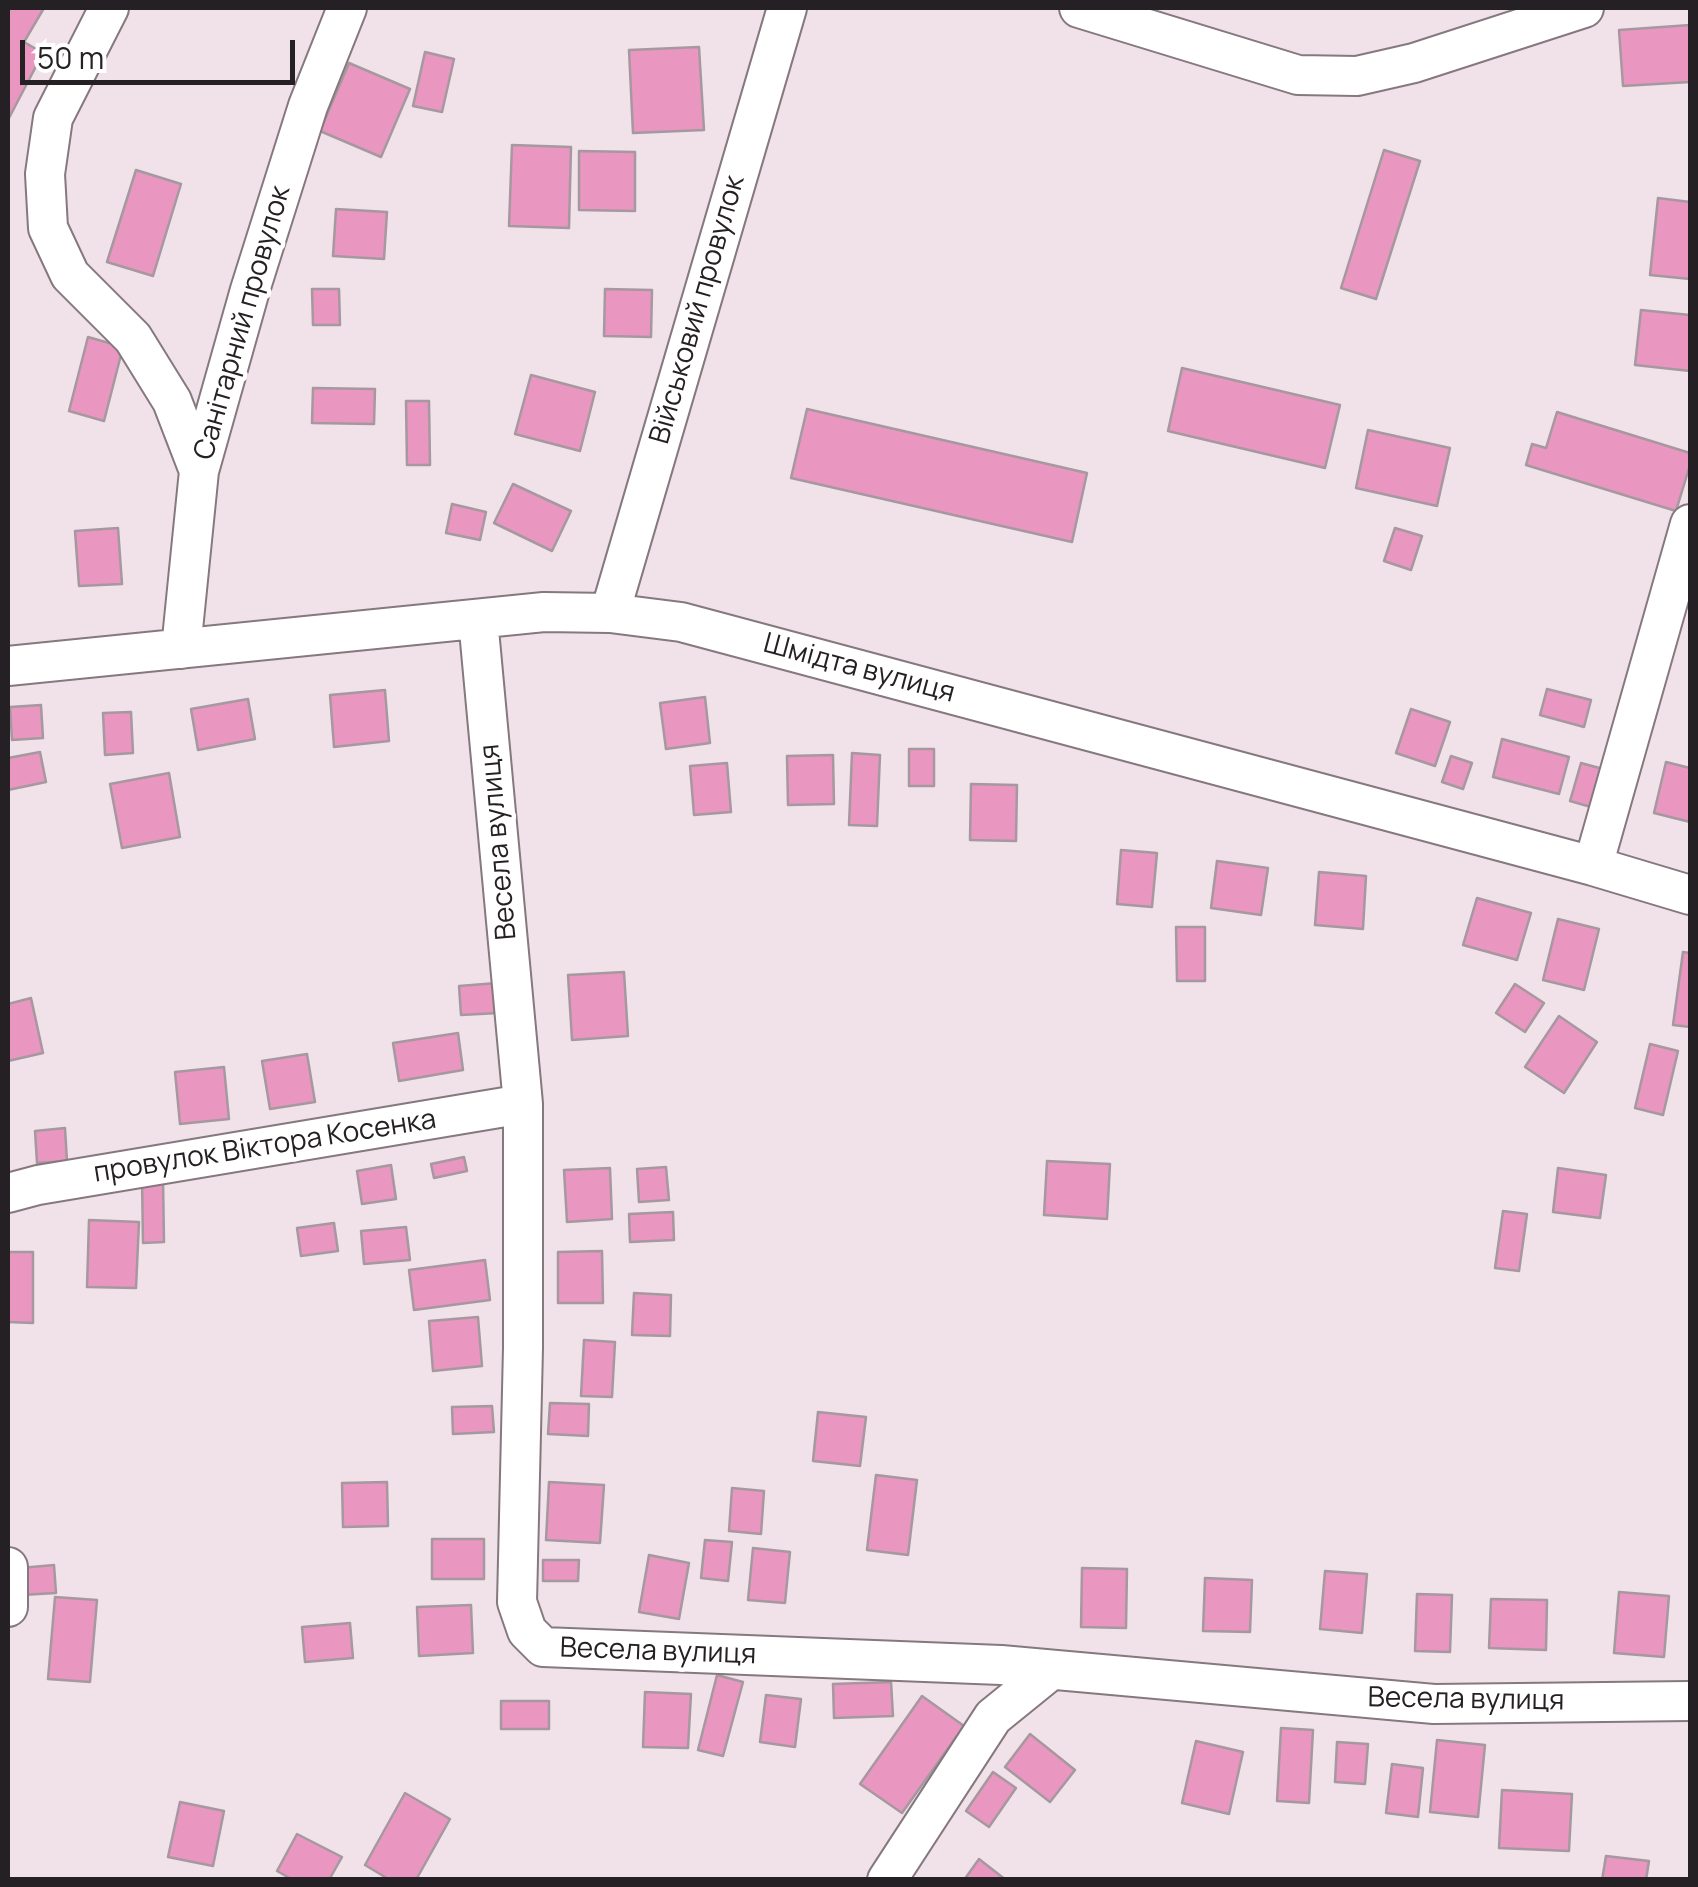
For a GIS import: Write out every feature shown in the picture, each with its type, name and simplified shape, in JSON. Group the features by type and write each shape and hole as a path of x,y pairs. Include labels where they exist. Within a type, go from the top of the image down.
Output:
{"street":[{"path":"109,8 54,118 45,174 48,228 70,276 133,338 172,401 199,471"},
{"name":"Санітарний провулок","path":"181,649 199,471 296,143 347,8"},
{"name":"Військовий провулок","path":"610,613 786,8"},
{"path":"1079,8 1298,75 1356,76 1414,63 1584,8"},
{"path":"1593,866 1690,524"},
{"name":"Шмідта вулиця","path":"8,666 544,612 610,613 681,622 1690,895"},
{"name":"Весела вулиця","path":"478,619 523,1104 523,1348 516,1602 527,1631 543,1647 1001,1665 1434,1704 1690,1701"},
{"name":"провулок Віктора Косенка","path":"8,1193 523,1104"},
{"path":"8,1567 8,1606"},
{"path":"887,1880 994,1717 1051,1670"}],"building":[{"path":"8,8 44,8 24,42 43,53 9,118"},
{"path":"1690,25 1690,82 1623,86 1619,30"},
{"path":"699,47 704,130 633,133 629,50"},
{"path":"425,52 454,59 442,112 413,106"},
{"path":"349,63 410,89 381,157 320,131"},
{"path":"512,145 571,147 569,228 509,226"},
{"path":"1384,150 1420,161 1376,299 1341,288"},
{"path":"579,151 635,152 635,211 579,210"},
{"path":"136,170 181,184 153,276 107,262"},
{"path":"1658,198 1690,202 1690,279 1650,275"},
{"path":"336,209 387,212 384,259 333,256"},
{"path":"312,289 339,289 340,325 313,325"},
{"path":"605,289 652,290 651,337 604,336"},
{"path":"1641,310 1690,315 1690,371 1635,365"},
{"path":"88,337 123,347 104,421 69,411"},
{"path":"1182,368 1340,405 1325,468 1168,431"},
{"path":"531,375 595,392 580,451 515,434"},
{"path":"313,388 375,389 374,424 312,423"},
{"path":"406,401 429,401 430,465 407,465"},
{"path":"807,409 1087,473 1072,542 791,478"},
{"path":"1557,412 1690,453 1676,511 1526,465 1532,444 1546,448"},
{"path":"1368,430 1450,448 1437,506 1356,488"},
{"path":"513,484 571,511 552,551 494,523"},
{"path":"452,504 486,512 480,540 446,533"},
{"path":"118,528 122,584 79,586 75,531"},
{"path":"1395,528 1422,536 1411,570 1384,561"},
{"path":"1547,689 1591,700 1584,727 1540,715"},
{"path":"385,690 389,741 334,747 330,695"},
{"path":"705,697 710,743 666,749 660,703"},
{"path":"248,699 255,739 198,750 191,709"},
{"path":"41,705 43,738 12,740 10,707"},
{"path":"1411,709 1450,722 1435,766 1396,753"},
{"path":"131,712 133,753 105,755 103,713"},
{"path":"1502,739 1569,757 1559,794 1493,777"},
{"path":"909,749 934,749 934,786 909,786"},
{"path":"40,752 46,782 8,790 8,758"},
{"path":"852,753 880,755 877,826 849,825"},
{"path":"833,755 834,804 788,805 787,756"},
{"path":"1451,756 1472,763 1463,789 1442,782"},
{"path":"1666,762 1690,768 1690,822 1654,813"},
{"path":"727,763 731,812 694,815 690,766"},
{"path":"1581,763 1603,769 1591,807 1570,801"},
{"path":"169,773 180,837 122,848 110,784"},
{"path":"971,784 1017,785 1016,841 970,840"},
{"path":"1121,850 1157,853 1152,907 1117,904"},
{"path":"1217,861 1268,868 1261,915 1211,908"},
{"path":"1319,872 1366,876 1363,929 1315,925"},
{"path":"1477,898 1531,913 1517,960 1463,945"},
{"path":"1558,919 1599,929 1584,990 1543,980"},
{"path":"1176,927 1205,927 1205,981 1177,981"},
{"path":"1683,952 1690,953 1690,1027 1673,1025"},
{"path":"624,972 628,1036 572,1040 568,975"},
{"path":"497,983 499,1013 461,1015 459,986"},
{"path":"1515,984 1544,1003 1525,1032 1496,1013"},
{"path":"31,998 43,1053 8,1061 8,1004"},
{"path":"1559,1016 1597,1042 1564,1093 1525,1067"},
{"path":"458,1033 463,1070 399,1081 393,1043"},
{"path":"1650,1044 1678,1051 1663,1115 1635,1108"},
{"path":"307,1054 315,1102 270,1109 262,1061"},
{"path":"224,1067 229,1119 180,1124 175,1072"},
{"path":"65,1128 67,1161 37,1163 35,1131"},
{"path":"464,1157 467,1171 434,1178 431,1164"},
{"path":"1047,1161 1110,1164 1107,1219 1044,1215"},
{"path":"391,1165 396,1199 362,1204 357,1171"},
{"path":"666,1167 669,1200 639,1202 637,1169"},
{"path":"610,1168 612,1219 567,1222 564,1170"},
{"path":"1558,1168 1606,1175 1600,1218 1553,1212"},
{"path":"142,1179 163,1179 164,1242 143,1243"},
{"path":"1503,1211 1527,1214 1519,1271 1495,1268"},
{"path":"673,1212 674,1240 630,1242 629,1214"},
{"path":"89,1220 139,1222 136,1288 87,1287"},
{"path":"334,1223 338,1251 301,1256 297,1228"},
{"path":"406,1227 410,1260 364,1264 361,1231"},
{"path":"602,1251 603,1303 558,1303 558,1252"},
{"path":"8,1252 33,1252 33,1323 8,1322"},
{"path":"485,1260 490,1300 414,1310 409,1270"},
{"path":"634,1293 671,1295 670,1336 632,1335"},
{"path":"478,1317 482,1366 433,1371 429,1321"},
{"path":"584,1340 615,1342 612,1397 581,1396"},
{"path":"550,1403 589,1404 588,1436 548,1434"},
{"path":"492,1406 494,1432 453,1434 452,1407"},
{"path":"818,1412 866,1417 860,1466 813,1461"},
{"path":"876,1475 917,1480 908,1555 867,1550"},
{"path":"387,1482 388,1526 343,1527 342,1483"},
{"path":"549,1482 604,1485 600,1543 546,1540"},
{"path":"732,1488 764,1491 761,1534 729,1531"},
{"path":"432,1539 484,1539 484,1579 432,1579"},
{"path":"705,1540 732,1542 728,1581 701,1578"},
{"path":"753,1548 790,1552 785,1603 748,1600"},
{"path":"649,1555 689,1563 679,1619 639,1612"},
{"path":"543,1560 579,1560 578,1581 543,1581"},
{"path":"54,1565 56,1593 22,1595 20,1568"},
{"path":"1082,1568 1127,1569 1126,1628 1081,1627"},
{"path":"1325,1571 1367,1574 1362,1633 1320,1629"},
{"path":"1205,1578 1252,1580 1250,1632 1203,1631"},
{"path":"1619,1592 1669,1596 1664,1657 1614,1653"},
{"path":"1417,1594 1452,1595 1450,1652 1415,1651"},
{"path":"55,1597 97,1600 90,1682 48,1679"},
{"path":"1491,1599 1547,1600 1546,1650 1489,1648"},
{"path":"471,1605 473,1653 419,1656 417,1607"},
{"path":"350,1623 353,1658 305,1662 302,1627"},
{"path":"717,1675 743,1682 723,1756 698,1750"},
{"path":"891,1682 893,1716 834,1718 833,1684"},
{"path":"645,1692 691,1694 688,1748 643,1747"},
{"path":"766,1695 801,1699 795,1747 760,1742"},
{"path":"922,1696 964,1726 902,1813 860,1784"},
{"path":"501,1701 549,1701 549,1729 501,1729"},
{"path":"1281,1728 1313,1730 1309,1803 1277,1801"},
{"path":"1030,1734 1075,1770 1050,1802 1005,1767"},
{"path":"1437,1740 1485,1745 1478,1817 1430,1812"},
{"path":"1196,1741 1243,1752 1229,1814 1182,1803"},
{"path":"1337,1742 1368,1744 1365,1784 1335,1782"},
{"path":"1392,1764 1423,1768 1418,1817 1386,1813"},
{"path":"993,1772 1016,1788 989,1827 966,1811"},
{"path":"1502,1790 1572,1794 1569,1851 1499,1848"},
{"path":"405,1793 450,1819 416,1880 390,1880 365,1865"},
{"path":"180,1802 224,1811 213,1866 168,1857"},
{"path":"297,1834 342,1857 329,1880 293,1880 277,1871"},
{"path":"1606,1856 1649,1861 1646,1880 1602,1880"},
{"path":"979,1859 1006,1880 964,1880"}]}
